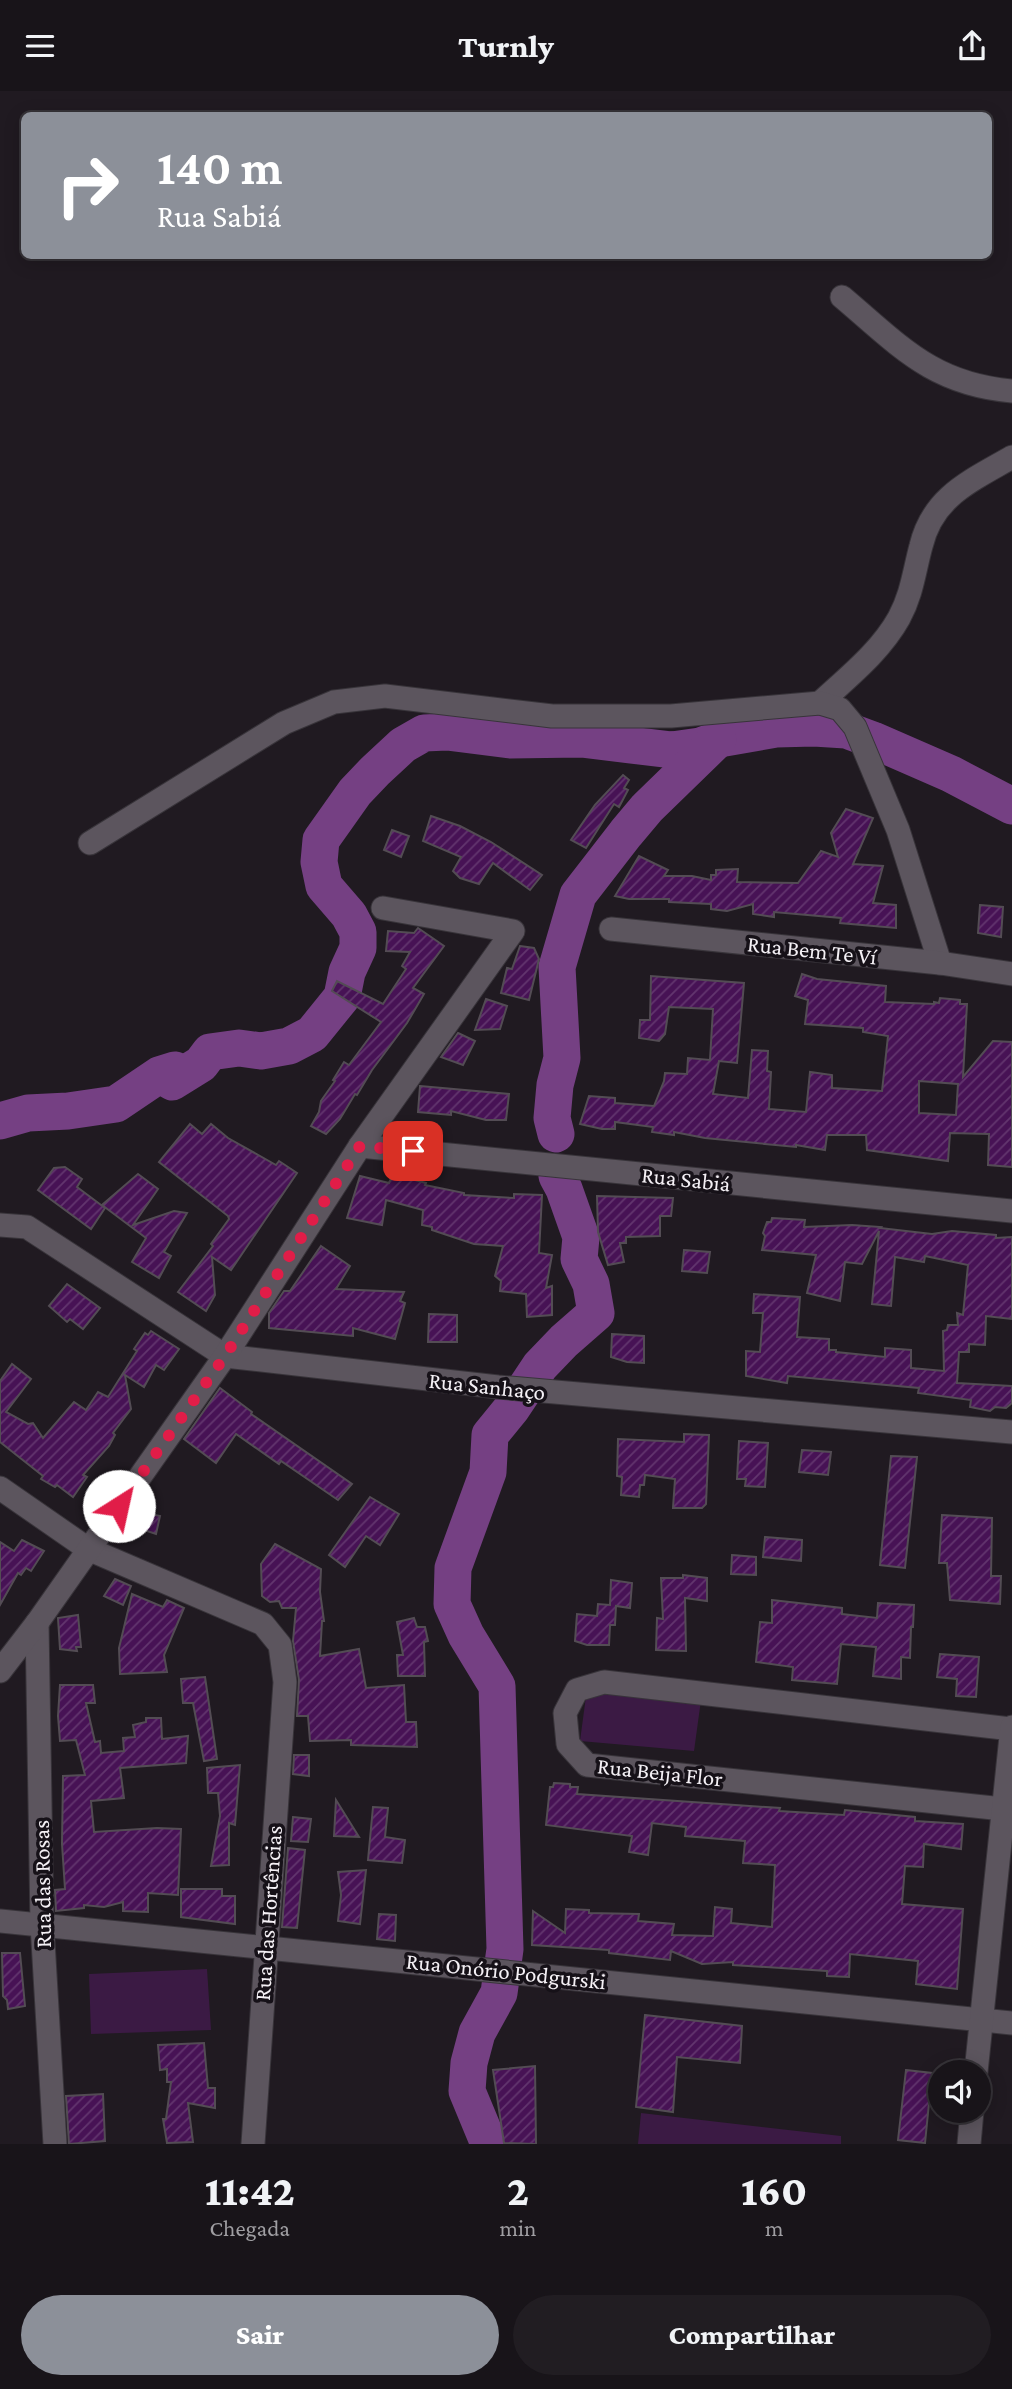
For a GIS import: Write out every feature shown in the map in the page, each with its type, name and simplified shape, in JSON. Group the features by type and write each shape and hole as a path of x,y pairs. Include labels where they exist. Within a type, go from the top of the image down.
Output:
{"street":[{"path":"842,297 918,361 955,381 986,389 1012,391"},
{"path":"820,703 867,659 899,619 913,587 921,545 932,515 953,491 1012,457"},
{"path":"90,843 284,723 334,702 385,696 552,716 671,716 820,703 840,709 855,727 898,829 940,963"},
{"path":"0,1671 37,1623 225,1356 360,1146 513,931 383,908"},
{"name":"Rua Bem Te Ví","path":"611,929 940,963 1012,974"},
{"name":"Rua Sabiá","path":"360,1146 1012,1211"},
{"name":"Rua Sanhaço","path":"0,1225 27,1227 225,1356 549,1392 1012,1432"},
{"name":"Rua das Hortências","path":"0,1488 88,1549 262,1624 280,1644 285,1682 253,2144"},
{"name":"Rua das Rosas","path":"37,1623 41,1923 55,2144"},
{"name":"Rua Beija Flor","path":"1003,1809 587,1765 568,1744 565,1713 578,1690 604,1682 1012,1728"},
{"path":"977,2060 1012,1728"},
{"name":"Rua Onório Podgurski","path":"0,1921 41,1923 1012,2023"},
{"path":"969,2144 971,2123"}],"shaded area":[{"path":"587,1689 701,1700 694,1751 580,1741"},
{"path":"207,1969 211,2030 91,2034 89,1974"},
{"path":"641,2113 841,2136 841,2144 638,2144"}],"building":[{"path":"623,775 629,780 624,788 628,790 619,807 614,804 586,848 571,840 595,805"},
{"path":"846,809 873,818 853,864 883,866 873,903 896,905 896,928 840,923 841,918 774,912 774,917 753,914 753,904 727,911 711,909 711,904 615,896 639,856 668,870 664,876 692,876 711,880 711,875 716,875 716,870 738,869 737,882 798,883 821,851 838,857 831,833"},
{"path":"431,816 460,826 491,842 542,875 530,890 493,863 479,884 460,878 453,871 461,857 423,841"},
{"path":"392,830 409,836 401,857 384,850"},
{"path":"980,905 1003,907 1001,937 978,933"},
{"path":"418,928 444,946 413,988 424,994 357,1095 355,1094 340,1119 326,1134 311,1126 319,1112 321,1101 344,1062 349,1065 381,1022 332,991 337,981 383,1004 406,969 402,966 410,952 386,951 388,931 414,933"},
{"path":"520,946 534,948 539,959 529,1000 501,993 507,968 512,969"},
{"path":"802,974 817,979 886,986 885,1002 934,1004 939,1003 940,998 960,1000 960,1004 967,1004 963,1077 993,1041 1012,1042 1012,1167 988,1165 989,1134 950,1133 948,1161 867,1150 866,1135 827,1135 825,1150 705,1138 674,1132 674,1135 652,1132 653,1127 615,1122 615,1129 580,1124 589,1096 615,1098 615,1103 654,1106 665,1073 687,1074 688,1058 710,1060 713,1009 669,1007 665,1034 659,1041 639,1038 640,1020 650,1020 651,976 744,983 737,1063 719,1061 713,1094 748,1098 752,1050 768,1051 767,1071 771,1072 769,1109 806,1112 810,1072 832,1075 832,1088 882,1091 888,1036 863,1032 863,1028 805,1024 808,1000 795,996","holes":["919,1081 958,1084 956,1115 919,1113"]},
{"path":"486,999 507,1006 500,1029 475,1030"},
{"path":"458,1033 475,1041 463,1065 441,1057"},
{"path":"420,1086 509,1094 506,1120 486,1120 451,1111 451,1115 418,1112"},
{"path":"190,1124 202,1134 211,1124 228,1138 276,1165 279,1161 297,1173 231,1270 212,1257 215,1295 206,1311 178,1292 213,1246 211,1244 229,1219 159,1162"},
{"path":"65,1167 82,1179 77,1187 105,1208 91,1229 38,1190 54,1168"},
{"path":"138,1174 158,1189 133,1225 174,1211 187,1213 164,1252 171,1256 159,1278 132,1262 146,1238 102,1205"},
{"path":"393,1174 464,1195 514,1198 514,1194 542,1195 539,1253 552,1255 546,1288 552,1286 552,1315 527,1317 526,1294 500,1291 501,1281 495,1276 503,1246 474,1244 432,1230 432,1227 422,1225 423,1210 386,1200 382,1225 347,1218 360,1176 389,1183"},
{"path":"597,1196 673,1198 671,1216 660,1216 660,1236 626,1237 626,1243 620,1243 624,1262 608,1265 598,1232"},
{"path":"772,1218 805,1220 804,1227 852,1225 932,1234 952,1231 996,1235 996,1238 1012,1237 1012,1319 986,1316 985,1345 969,1344 969,1352 959,1352 957,1383 1012,1386 1012,1403 1006,1408 995,1407 990,1411 970,1407 971,1400 918,1393 919,1388 788,1376 787,1383 746,1376 746,1351 760,1352 763,1313 753,1313 754,1294 800,1297 797,1337 829,1339 829,1350 836,1352 885,1357 885,1348 911,1350 911,1368 944,1371 943,1331 947,1330 948,1325 958,1325 957,1313 963,1315 968,1265 925,1256 924,1262 895,1257 891,1306 872,1304 879,1231 862,1264 845,1262 840,1301 807,1293 816,1255 762,1250 765,1236 763,1233 767,1222 771,1222"},
{"path":"321,1246 350,1266 336,1289 404,1292 400,1301 405,1303 395,1339 353,1328 353,1336 269,1328 269,1313 284,1291 290,1291"},
{"path":"684,1250 710,1252 707,1273 682,1271"},
{"path":"67,1284 100,1308 83,1329 70,1319 67,1322 49,1306"},
{"path":"429,1314 457,1315 457,1342 428,1342"},
{"path":"151,1331 179,1349 164,1370 156,1365 144,1387 125,1375 131,1409 113,1433 115,1435 109,1446 83,1475 87,1477 73,1497 57,1485 55,1487 41,1479 43,1476 0,1442 0,1381 12,1364 31,1379 6,1412 28,1424 33,1423 43,1438 74,1402 86,1410 98,1392 108,1397 137,1351 134,1349 145,1333 148,1335"},
{"path":"612,1334 644,1336 644,1363 611,1357"},
{"path":"220,1388 252,1412 251,1414 352,1484 338,1500 236,1434 216,1463 184,1439"},
{"path":"684,1434 709,1435 706,1504 702,1508 673,1508 675,1479 645,1475 644,1485 640,1485 639,1497 621,1495 622,1477 617,1476 618,1439 684,1442"},
{"path":"739,1441 768,1443 765,1487 745,1486 746,1479 737,1479"},
{"path":"802,1450 831,1452 828,1475 799,1472"},
{"path":"891,1456 917,1457 905,1568 880,1565"},
{"path":"370,1497 399,1514 380,1545 366,1536 345,1567 329,1555"},
{"path":"140,1512 160,1516 156,1534 135,1527"},
{"path":"942,1515 992,1518 991,1576 1001,1576 1000,1604 950,1600 947,1563 939,1563"},
{"path":"765,1537 802,1540 801,1561 763,1557"},
{"path":"22,1540 44,1551 31,1571 26,1568 21,1575 18,1573 0,1605 0,1542 14,1551"},
{"path":"275,1544 321,1569 320,1592 324,1621 320,1656 359,1649 366,1688 404,1685 406,1722 416,1722 417,1747 351,1745 351,1740 310,1741 308,1716 297,1716 299,1680 293,1641 296,1608 282,1608 279,1601 270,1602 262,1596 261,1564"},
{"path":"732,1555 756,1557 756,1575 731,1574"},
{"path":"683,1575 707,1578 707,1601 685,1598 686,1651 656,1650 657,1618 663,1619 661,1578 683,1578"},
{"path":"115,1579 131,1586 123,1605 104,1596"},
{"path":"611,1580 632,1583 630,1608 616,1606 615,1625 610,1625 609,1645 587,1645 575,1641 577,1614 597,1616 598,1604 610,1605"},
{"path":"132,1594 163,1607 167,1600 184,1608 164,1655 167,1672 120,1674 119,1648"},
{"path":"772,1600 842,1608 842,1614 877,1618 878,1603 914,1605 910,1658 901,1657 901,1679 873,1676 876,1647 841,1644 837,1684 792,1680 793,1667 756,1662 760,1622 772,1623"},
{"path":"78,1615 81,1647 76,1647 77,1651 60,1649 58,1618"},
{"path":"414,1618 417,1627 425,1627 428,1641 424,1642 425,1676 398,1676 397,1655 403,1655 397,1622"},
{"path":"940,1654 979,1657 976,1697 956,1696 957,1679 937,1677"},
{"path":"205,1677 217,1759 204,1761 193,1703 183,1703 181,1679"},
{"path":"60,1685 93,1685 95,1703 86,1703 95,1742 100,1741 101,1753 124,1751 123,1738 135,1737 133,1725 146,1722 146,1718 161,1718 162,1739 188,1736 186,1763 120,1768 124,1798 91,1801 94,1832 181,1829 178,1895 148,1893 148,1912 123,1911 123,1902 104,1907 84,1905 84,1908 56,1911 55,1890 65,1889 62,1844 63,1776 85,1775 76,1740 60,1741"},
{"path":"294,1755 309,1755 309,1776 293,1774"},
{"path":"240,1765 235,1825 229,1823 229,1865 211,1866 220,1816 218,1793 208,1793 207,1768"},
{"path":"554,1783 578,1787 577,1794 844,1815 845,1810 915,1817 915,1821 963,1824 961,1849 924,1844 923,1867 905,1866 902,1904 963,1909 957,1989 916,1984 918,1961 850,1954 849,1977 827,1976 827,1971 733,1965 733,1962 702,1964 671,1951 670,1960 609,1953 609,1950 532,1945 533,1911 565,1933 566,1909 589,1910 589,1913 639,1914 638,1921 674,1924 672,1935 713,1936 715,1907 732,1909 731,1923 772,1927 775,1865 743,1863 745,1841 685,1836 686,1827 652,1823 648,1855 629,1852 632,1836 546,1825 550,1787 553,1787"},
{"path":"336,1800 359,1837 334,1836"},
{"path":"373,1807 388,1808 385,1837 405,1840 402,1863 368,1860"},
{"path":"293,1817 311,1819 308,1842 291,1841"},
{"path":"288,1848 305,1850 297,1928 282,1927"},
{"path":"366,1870 360,1924 338,1921 341,1895 338,1872"},
{"path":"181,1889 222,1889 222,1896 235,1896 235,1924 181,1917"},
{"path":"379,1914 396,1915 395,1941 377,1939"},
{"path":"2,1953 20,1953 25,2006 8,2009 7,2000 3,1996"},
{"path":"645,2015 742,2026 740,2063 677,2057 673,2112 636,2107"},
{"path":"204,2043 208,2088 215,2088 215,2108 188,2103 193,2142 167,2143 163,2119 166,2119 171,2082 167,2082 167,2069 160,2070 158,2045"},
{"path":"535,2066 536,2144 504,2143 493,2070"},
{"path":"906,2070 928,2073 925,2143 898,2140"},
{"path":"103,2094 105,2141 69,2144 66,2096"}],"waterway":[{"path":"0,1121 28,1113 116,1104 159,1075 175,1070 172,1082 201,1064 210,1052 239,1048 261,1051 289,1046 312,1034 342,997 347,972 358,948 358,932 349,915 324,886 319,862 321,840 355,792 375,771 403,745 424,733 447,732 510,740 581,739 672,750 776,729 846,730 951,774 1012,806"},
{"path":"556,1134 552,1118 555,1085 562,1058 557,967 578,895 647,808 718,739"},
{"path":"489,2144 467,2091 469,2063 477,2033 499,1993 505,1949 497,1686 466,1635 452,1604 453,1568 488,1472 490,1435 540,1366 596,1313 591,1284 579,1259 581,1237 557,1176"}],"route":[{"path":"119,1506 225,1356 360,1146 413,1151"}]}
